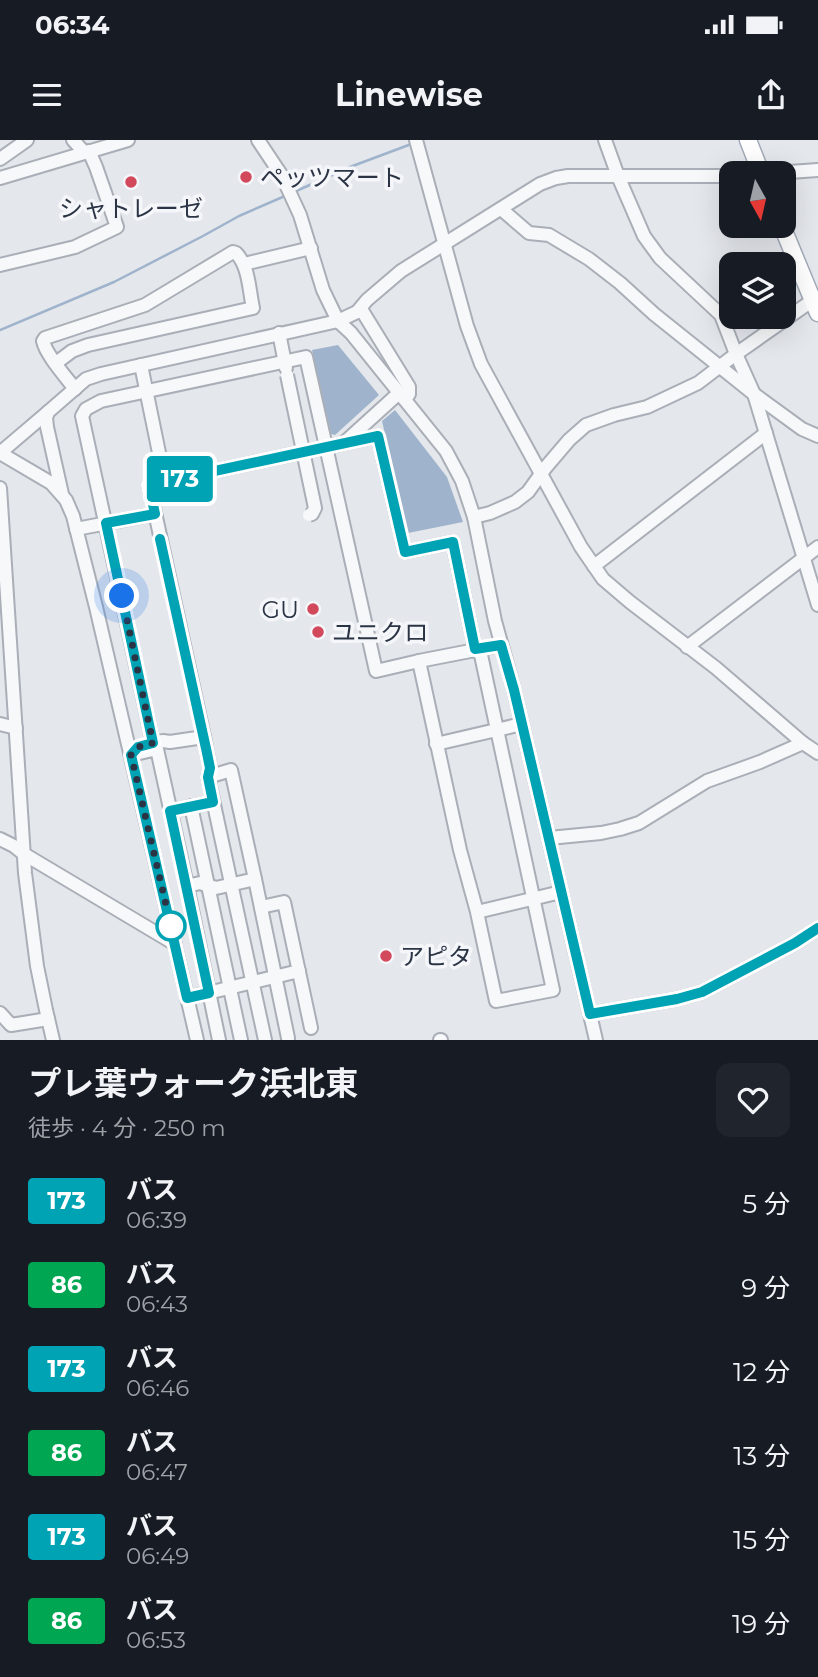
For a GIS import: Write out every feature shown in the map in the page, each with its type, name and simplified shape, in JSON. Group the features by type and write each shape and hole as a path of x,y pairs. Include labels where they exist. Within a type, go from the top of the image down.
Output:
{"main road":[{"path":"752,143 757,161"},
{"path":"787,238 816,307"}],"street":[{"path":"0,159 27,140"},
{"path":"0,265 75,247 117,227 96,167 86,152 73,140"},
{"path":"0,177 128,140"},
{"path":"258,140 278,168 291,193 323,290 338,321 351,333 446,451 462,481 474,517 495,621 522,724 596,1040"},
{"path":"605,140 644,236 660,258 721,315 754,394 818,605"},
{"path":"417,143 467,326 481,364 581,547 603,579 818,753"},
{"path":"796,172 818,170"},
{"path":"62,494 42,477 0,453 92,376 353,316 401,271 540,184 556,178 719,176"},
{"path":"501,208 529,233 549,235 589,259 754,394 802,429 818,436"},
{"path":"244,264 311,248"},
{"path":"56,363 75,349 253,308 244,264 238,254 233,253 145,305 47,337 43,345 56,363 75,389"},
{"path":"474,517 515,502 528,492 569,440 586,425 647,407 698,383 736,354 816,307"},
{"path":"345,443 402,396 409,394 409,387 360,309"},
{"path":"279,334 315,508 309,515"},
{"path":"153,743 82,416 86,409 101,401 286,368 306,358 376,671 501,645"},
{"path":"141,365 165,482"},
{"path":"48,412 47,427 62,494 76,529 197,1040"},
{"path":"594,566 766,433"},
{"path":"265,1040 213,802 204,737 149,485 378,436 405,552 453,542 475,649 481,655 553,990 496,1001 419,662"},
{"path":"0,488 4,607 16,728 23,854 37,966 53,1040"},
{"path":"76,529 155,514"},
{"path":"687,647 818,547"},
{"path":"0,724 16,728"},
{"path":"436,744 522,724"},
{"path":"131,755 138,747 153,743 204,737"},
{"path":"549,838 601,833 639,823 707,781 803,743"},
{"path":"131,755 157,749 219,1040"},
{"path":"208,777 231,770 276,977 286,1039"},
{"path":"170,811 213,802"},
{"path":"191,806 242,1040"},
{"path":"0,839 175,944"},
{"path":"187,886 200,883 216,888 255,879"},
{"path":"477,912 561,892"},
{"path":"261,907 284,902 310,1028"},
{"path":"590,1014 702,992 818,928"},
{"path":"187,998 299,971"},
{"path":"0,1013 12,1025 48,1019"}],"water":[{"path":"338,345 379,395 335,435 331,434 312,350"},
{"path":"395,410 447,477 463,522 408,533 382,421"}],"waterway":[{"path":"294,192 414,143"},
{"path":"0,330 114,282 239,216 285,196"}],"bus line":[{"name":"173","path":"160,539 207,753 213,802 170,811 209,993 187,998 131,755 138,747 153,743 106,523 155,514 149,485 378,436 405,552 453,542 475,649 501,645 590,1014 702,992 818,928"}],"place":[{"name":"ペッツマート","path":"246,177"},
{"name":"シャトレーゼ","path":"131,182"},
{"name":"GU","path":"313,609"},
{"name":"ユニクロ","path":"318,632"},
{"name":"アピタ","path":"386,956"}],"route":[{"path":"122,596 153,743 138,747 131,755 171,926"}]}
